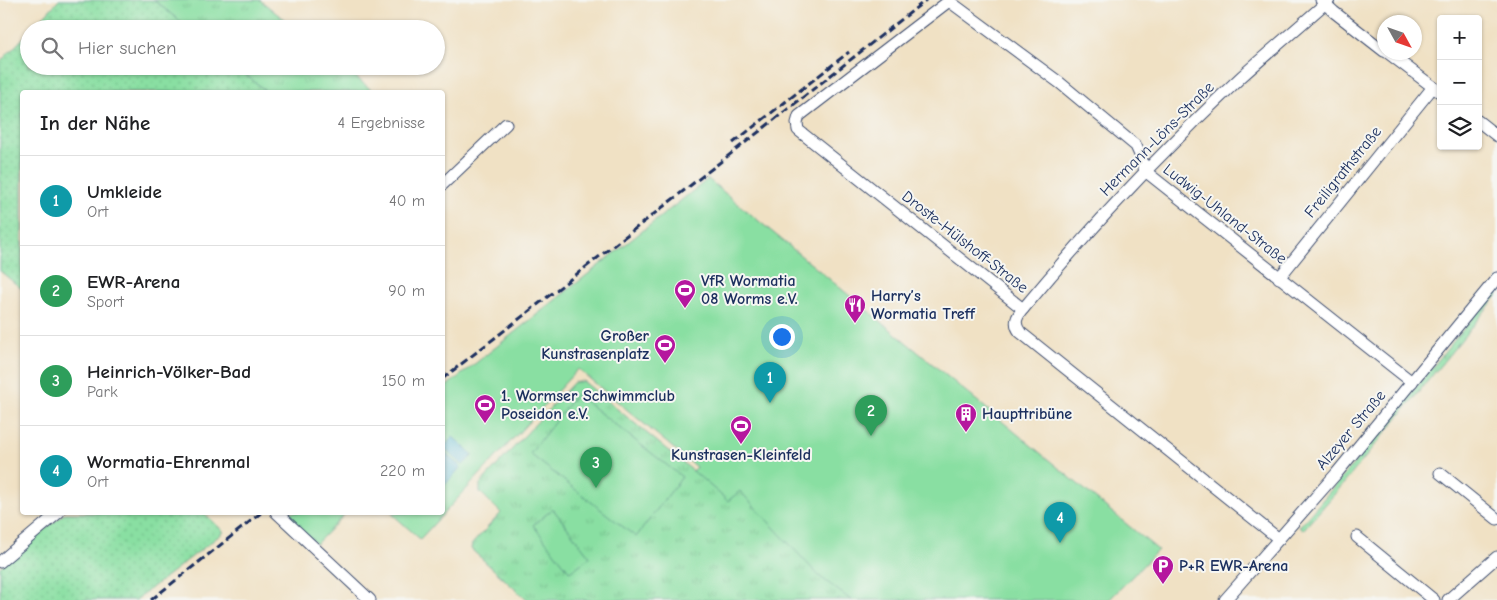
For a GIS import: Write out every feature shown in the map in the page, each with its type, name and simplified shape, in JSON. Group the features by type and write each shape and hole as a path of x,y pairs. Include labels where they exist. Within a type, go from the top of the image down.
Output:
{"street":[{"name":"Ludwig-Uhland-Straße","path":"887,49 949,1 1060,83 1136,146 1142,157 1144,171 1412,382"},
{"path":"1325,1 1334,12 1377,45"},
{"name":"Hermann-Löns-Straße","path":"1023,308 1065,258 1144,171 1241,77 1325,1"},
{"name":"Droste-Hülshoff-Straße","path":"887,49 802,113 797,119 798,130 1023,308 1016,319 1016,326 1020,332 1279,540"},
{"path":"1397,60 1437,90"},
{"name":"Freiligrathstraße","path":"1279,278 1437,90"},
{"path":"445,182 506,124"},
{"path":"1482,124 1497,136"},
{"name":"Alzeyer Straße","path":"1225,600 1336,474 1497,278"},
{"path":"1440,473 1497,519"},
{"path":"0,562 55,515"},
{"path":"279,515 370,600"},
{"path":"1357,536 1434,600"},
{"path":"1448,600 1497,557"}],"green space":[{"path":"59,0 154,0 178,20 40,20"},
{"path":"154,0 260,0 285,20 178,20"},
{"path":"20,41 20,75 246,75 265,90 20,90 20,287 0,271 0,62"},
{"path":"246,75 353,75 372,90 265,90"},
{"path":"708,179 1158,550 1109,600 851,600 819,576 740,491 728,501 693,471 696,467 578,369 445,512 445,387"},
{"path":"1497,288 1497,296 1346,481 1303,530 1299,527 1351,467"},
{"path":"765,378 880,600 527,600 471,549 472,544 501,513 480,492 480,484 574,382 583,381 693,471 696,467 694,465"},
{"path":"576,394 682,477 636,537 530,454"},
{"path":"553,509 590,557 570,572 533,525"},
{"path":"63,515 206,515 224,532 136,600 0,600 0,567"},
{"path":"285,515 344,515 316,544"},
{"path":"393,515 442,515 420,539"}],"water":[{"path":"453,437 473,455 463,465 445,450 445,446"},
{"path":"445,454 461,467 445,485"}],"railway":[{"path":"445,377 926,0"},
{"path":"733,143 849,52"},
{"path":"151,600 258,515"}],"place":[{"name":"VfR Wormatia 08 Worms e.V.","path":"685,309"},
{"name":"Harry’s Wormatia Treff","path":"855,324"},
{"name":"Großer Kunstrasenplatz","path":"665,364"},
{"name":"Umkleide","path":"770,403"},
{"name":"1. Wormser Schwimmclub Poseidon e.V.","path":"485,424"},
{"name":"Haupttribüne","path":"966,433"},
{"name":"EWR-Arena","path":"871,436"},
{"name":"Kunstrasen-Kleinfeld","path":"741,445"},
{"name":"Heinrich-Völker-Bad","path":"596,488"},
{"name":"Wormatia-Ehrenmal","path":"1060,543"},
{"name":"P+R EWR-Arena","path":"1163,585"}]}
